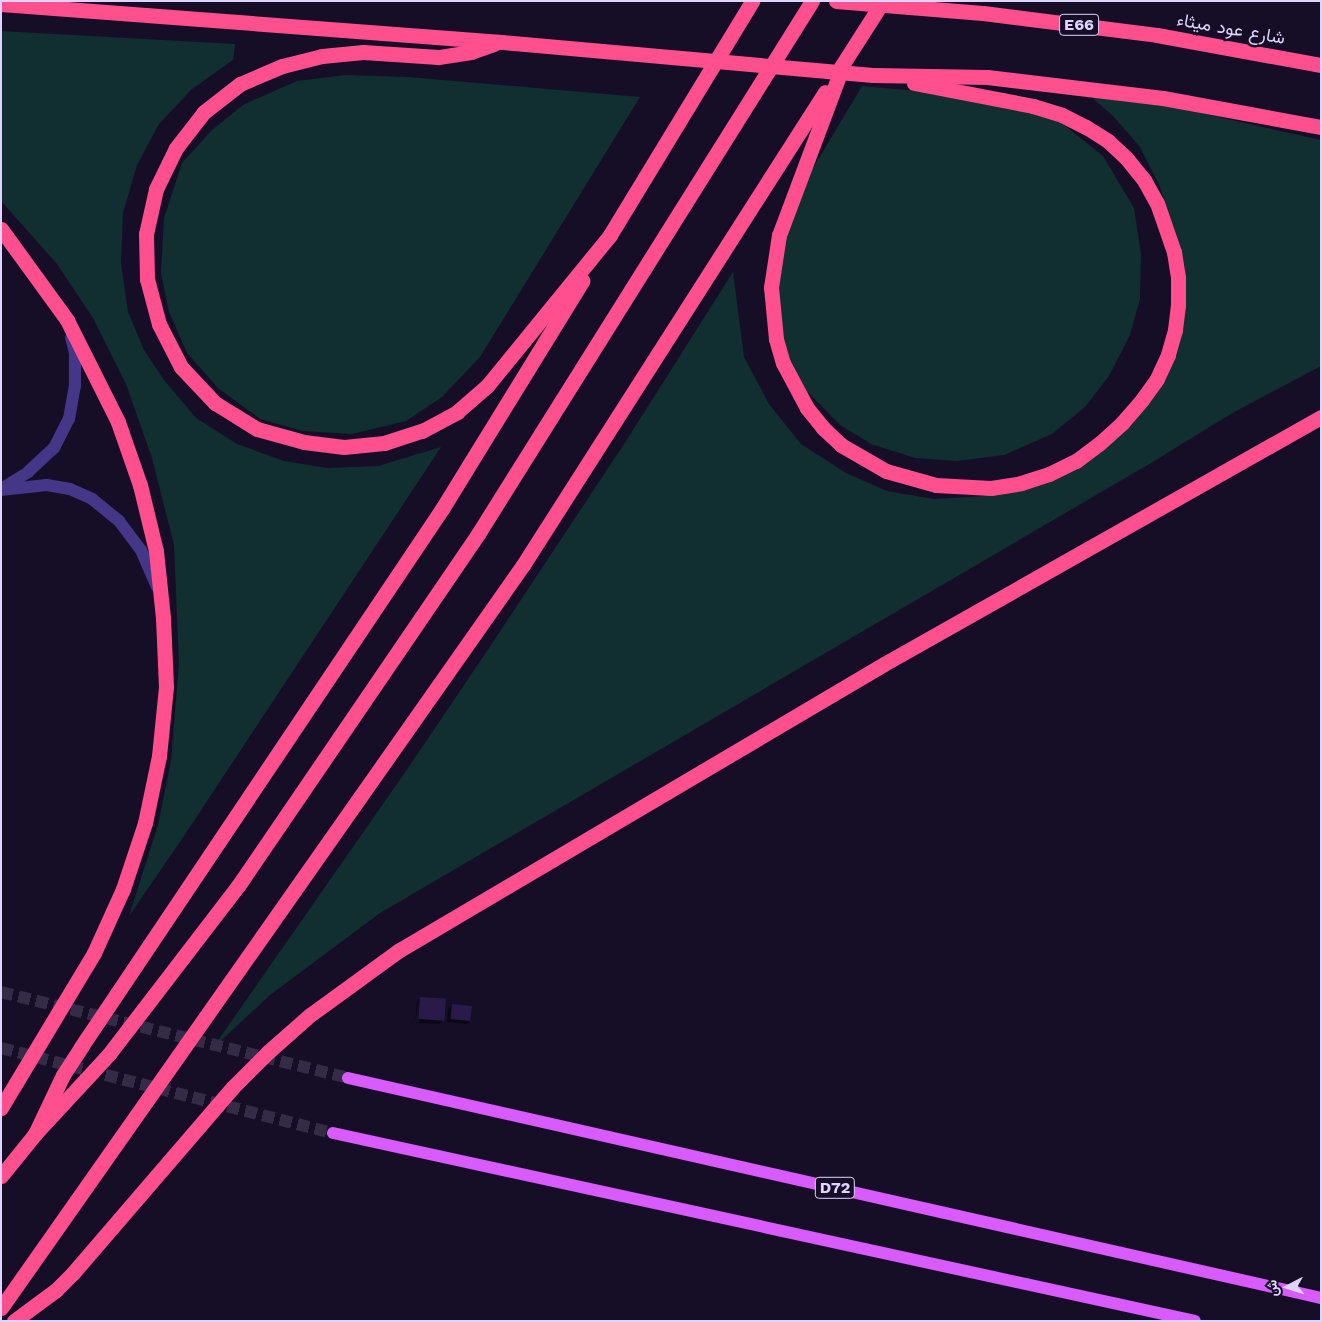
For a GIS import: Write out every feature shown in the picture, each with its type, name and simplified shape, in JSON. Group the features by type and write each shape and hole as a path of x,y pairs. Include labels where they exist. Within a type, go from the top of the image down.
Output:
{"highway":[{"path":"35,1134 64,1075 81,1047 442,509 752,1"},
{"path":"1,1176 35,1134 109,1054 238,886 478,534 812,1"},
{"name":"شارع عود ميثاء","path":"836,1 983,13 1147,34 1241,49 1321,65"},
{"path":"1,1308 523,565 883,1"},
{"path":"1,4 502,42 873,75 1007,79 1164,98 1321,127"},
{"path":"502,42 471,52 438,57 364,52 322,56 282,66 240,84 204,112 176,148 156,189 146,234 147,279 158,324 181,367 215,403 257,429 304,442 344,447 384,443 422,431 457,412 487,386 610,236"},
{"path":"843,64 779,235 770,287 776,339 783,363 807,408 823,428 841,445 886,471 936,485 991,488 1030,480 1076,461 1100,444 1142,400 1157,379 1168,355 1175,330 1178,278 1174,252 1157,203 1144,180 1127,159 1108,141 1086,127 1055,113 1034,106 873,75"},
{"path":"1,229 67,320 118,422 140,485 156,551 163,618 166,687 159,756 145,824 123,890 94,953 1,1108"},
{"path":"14,1321 56,1290 73,1272 233,1087 268,1052 310,1015 383,961 444,922 875,669 1321,417"}],"main road":[{"name":"D72","path":"348,1078 1321,1298"},
{"path":"333,1133 1195,1321"}],"lane":[{"path":"1,489 28,472 54,448 69,419 75,386 75,353 67,320"},
{"path":"1,489 47,485 70,489 92,498 119,521 141,550 156,582 163,618"}],"green space":[{"path":"1,31 235,44 233,60 192,89 159,124 137,165 123,213 121,263 128,312 144,350 164,380 196,418 237,444 284,461 328,468 378,466 441,447 129,916 158,825 171,761 179,664 174,545 152,458 126,384 93,318 57,264 1,201"},
{"path":"346,75 408,77 640,97 480,357 442,397 406,421 352,434 303,431 260,419 218,388 187,353 169,312 161,273 164,218 182,163 212,130 243,105 297,81"},
{"path":"862,86 1007,99 1063,124 1103,156 1134,208 1141,254 1140,299 1130,335 1109,376 1085,407 1052,434 1004,455 957,461 915,458 871,444 840,425 790,374 775,328 777,237 803,185"},
{"path":"1087,93 1182,109 1321,140 1321,366 1234,412 1151,463 380,913 270,995 212,1049 406,771 487,651 626,441 733,272 744,357 769,404 801,444 846,473 887,491 934,499 984,496 1042,480 1082,458 1152,378 1170,333 1173,229 1160,187 1140,147 1113,116"}],"building":[{"path":"420,997 446,999 444,1021 418,1019"},
{"path":"452,1004 472,1006 470,1021 450,1019"}],"tunnel":[{"path":"1,992 348,1078"},
{"path":"1,1048 333,1133"}]}
